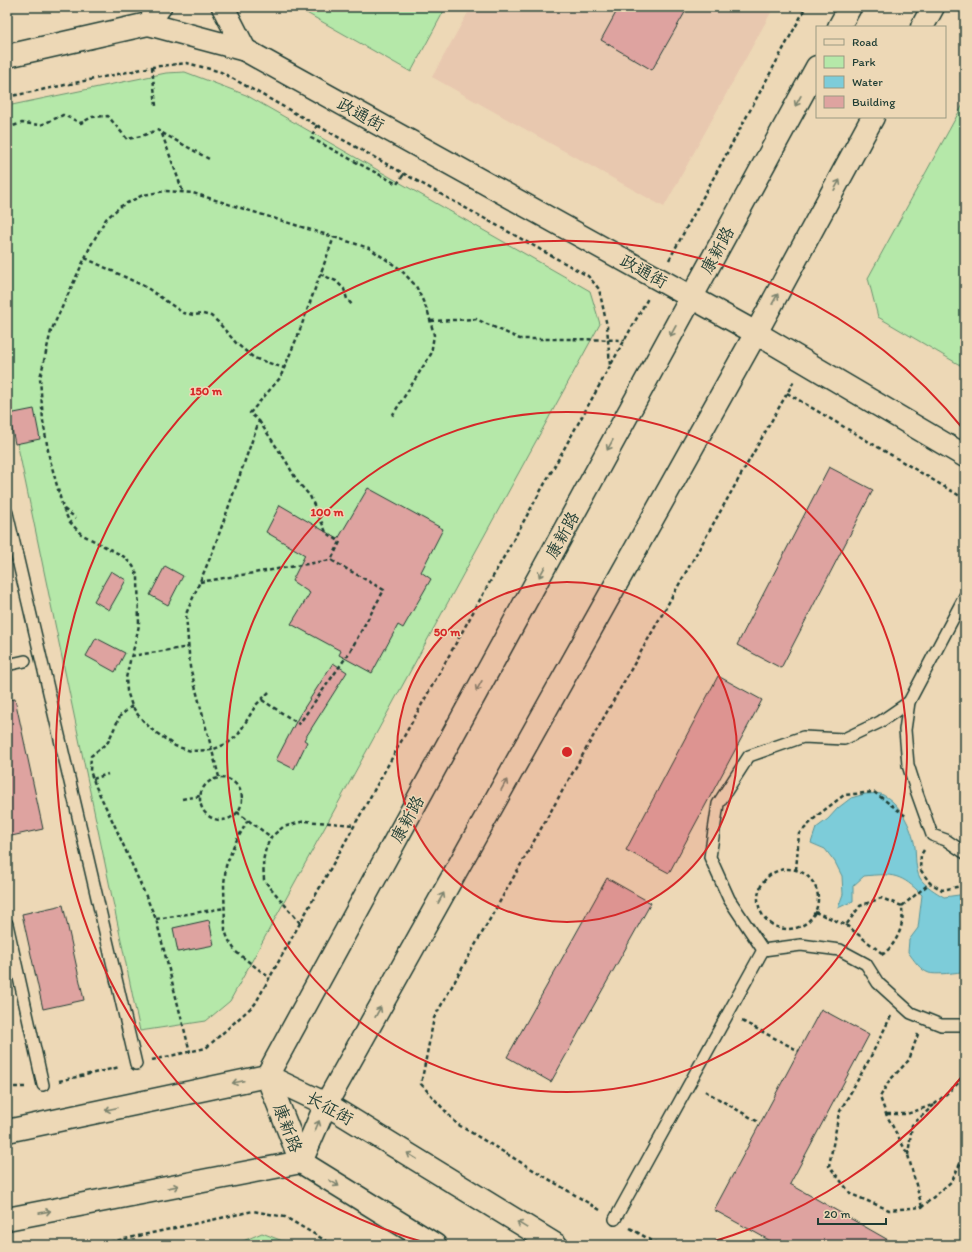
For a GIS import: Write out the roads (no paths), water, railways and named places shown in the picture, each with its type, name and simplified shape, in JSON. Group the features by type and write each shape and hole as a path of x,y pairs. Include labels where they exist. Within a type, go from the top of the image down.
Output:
{"main road":[{"path":"223,7 245,50"},
{"path":"840,26 850,7"},
{"path":"923,26 933,7"},
{"name":"政通街","path":"7,56 154,16 245,50 756,333"},
{"name":"康新路","path":"301,1162 267,1076 816,69"},
{"name":"康新路","path":"301,1162 326,1104 756,333 872,118"},
{"path":"756,333 965,456"},
{"path":"7,1131 267,1076"},
{"name":"长征街","path":"267,1076 326,1104 556,1245"},
{"path":"7,1219 301,1162 435,1245"}],"lane":[{"path":"7,513 136,1064"},
{"path":"965,596 909,702 904,730 908,765 916,793 932,835 946,840 965,853"},
{"path":"7,665 25,661"},
{"path":"763,950 729,899 710,857 718,804 749,756 803,737 844,739 880,722 909,702"},
{"path":"7,924 9,941 43,1085"},
{"path":"763,950 801,945 840,950 866,964 878,983 911,1013 941,1025 965,1025"},
{"path":"615,1219 763,950"}],"water":[{"path":"865,794 881,794 894,803 904,816 911,832 915,847 917,871 924,883 944,897 959,895 965,892 965,971 947,974 926,972 908,952 909,940 918,928 922,895 915,888 896,876 864,876 853,886 853,901 838,908 843,894 842,876 835,862 825,849 811,843 816,828 828,819 838,808 851,798"}]}
